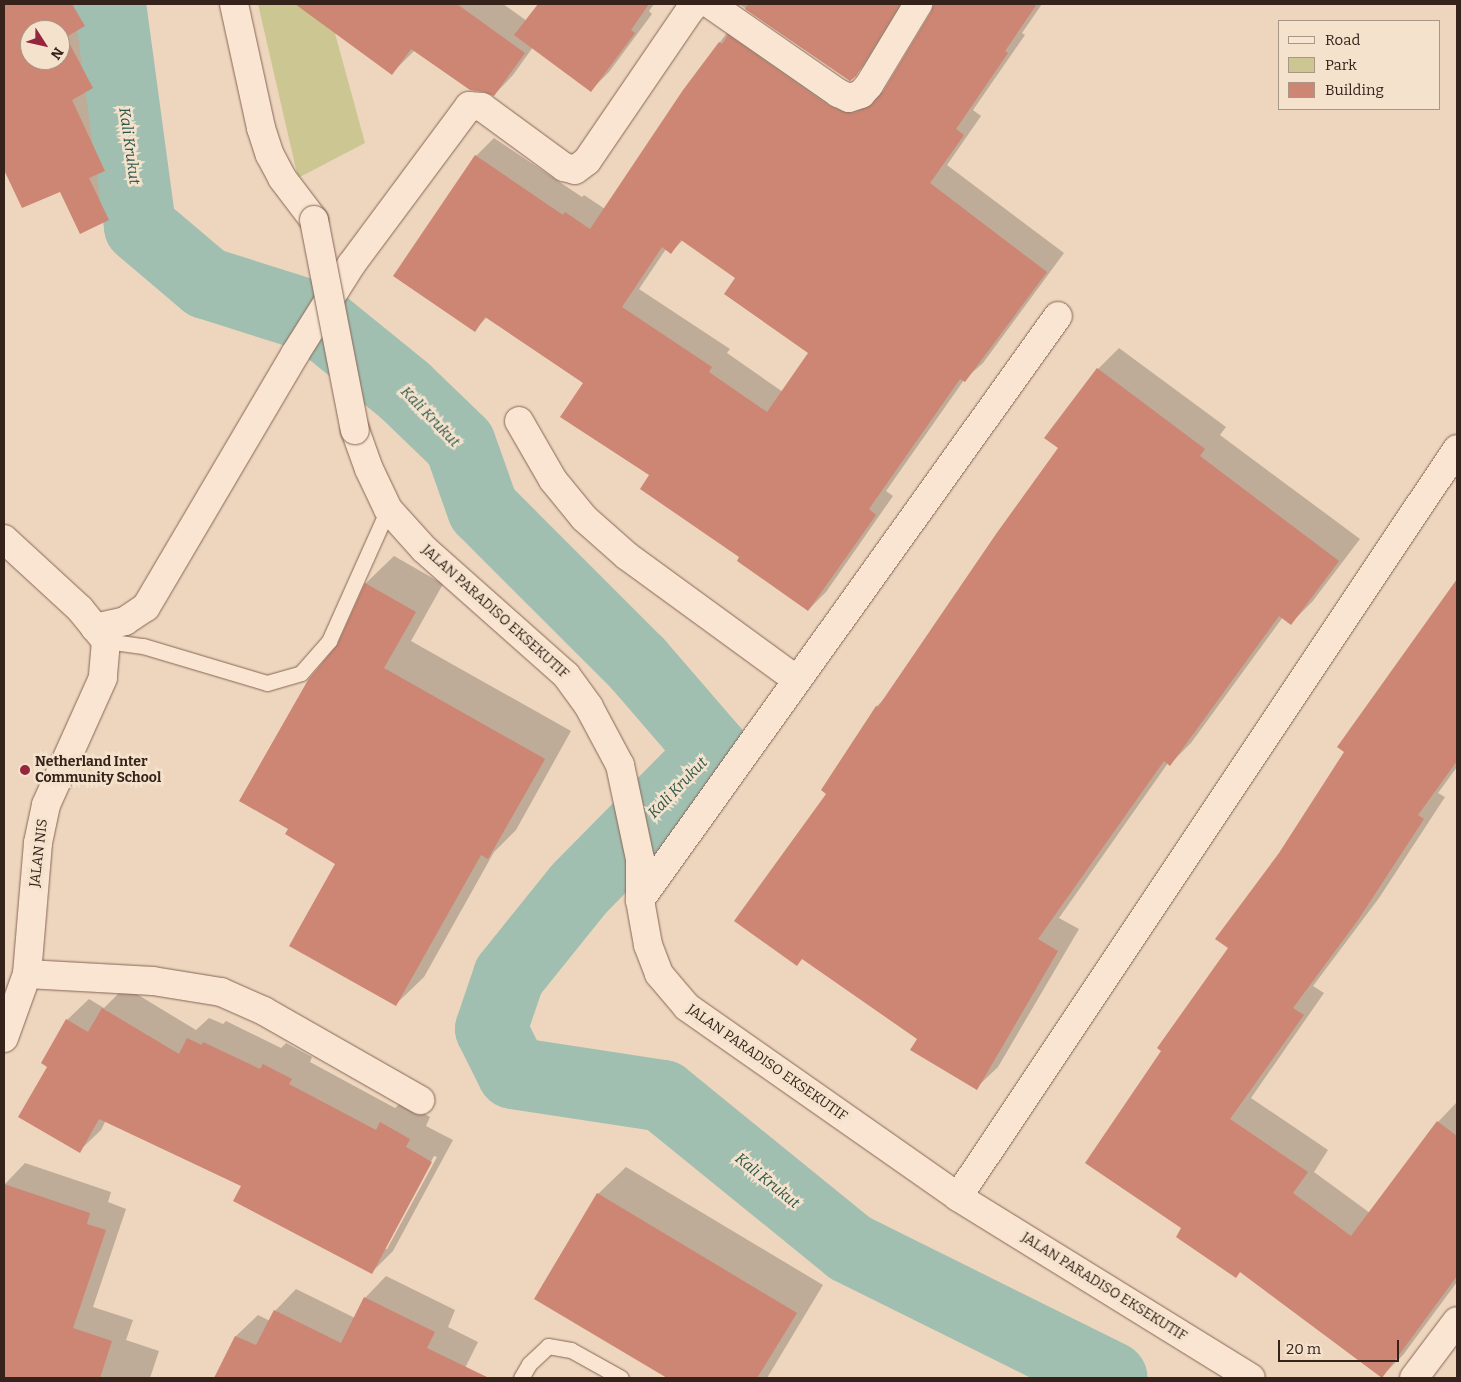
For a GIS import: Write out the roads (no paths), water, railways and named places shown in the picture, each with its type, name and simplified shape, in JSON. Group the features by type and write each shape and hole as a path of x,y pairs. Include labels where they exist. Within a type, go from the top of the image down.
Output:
{"street":[{"name":"JALAN PARADISO EKSEKUTIF","path":"234,4 261,128 270,155 282,178 314,220 355,430 369,469 388,510 424,549 566,675 589,707 620,765 640,859 640,900 648,945 659,974 687,1007 958,1197 1250,1378"},
{"path":"5,542 80,609 101,634 146,607 295,354 351,265 469,106 482,107 564,167 575,170 587,161 690,10 696,4"},
{"path":"710,4 838,93 849,98 861,94 869,85 918,4"},
{"path":"640,900 1058,316"},
{"path":"519,421 553,480 584,518 627,556 797,680"},
{"path":"958,1197 1457,449"},
{"name":"JALAN NIS","path":"4,1038 28,974 38,843 46,806 103,678 101,634"},
{"path":"28,974 153,980 221,992 264,1011 420,1100"},
{"path":"1414,1378 1457,1321"}],"lane":[{"path":"101,634 267,683 301,673 329,640 388,510"},
{"path":"521,1378 529,1364 548,1346 571,1350 621,1378"}],"waterway":[{"name":"Kali Krukut","path":"110,4 140,227 206,283 314,317 405,391 460,444 483,509 638,664 714,752 579,889 509,976 491,1029 513,1073 663,1096 850,1248 1112,1378"}],"place":[{"name":"Netherland Inter Community School","path":"25,770"}]}
